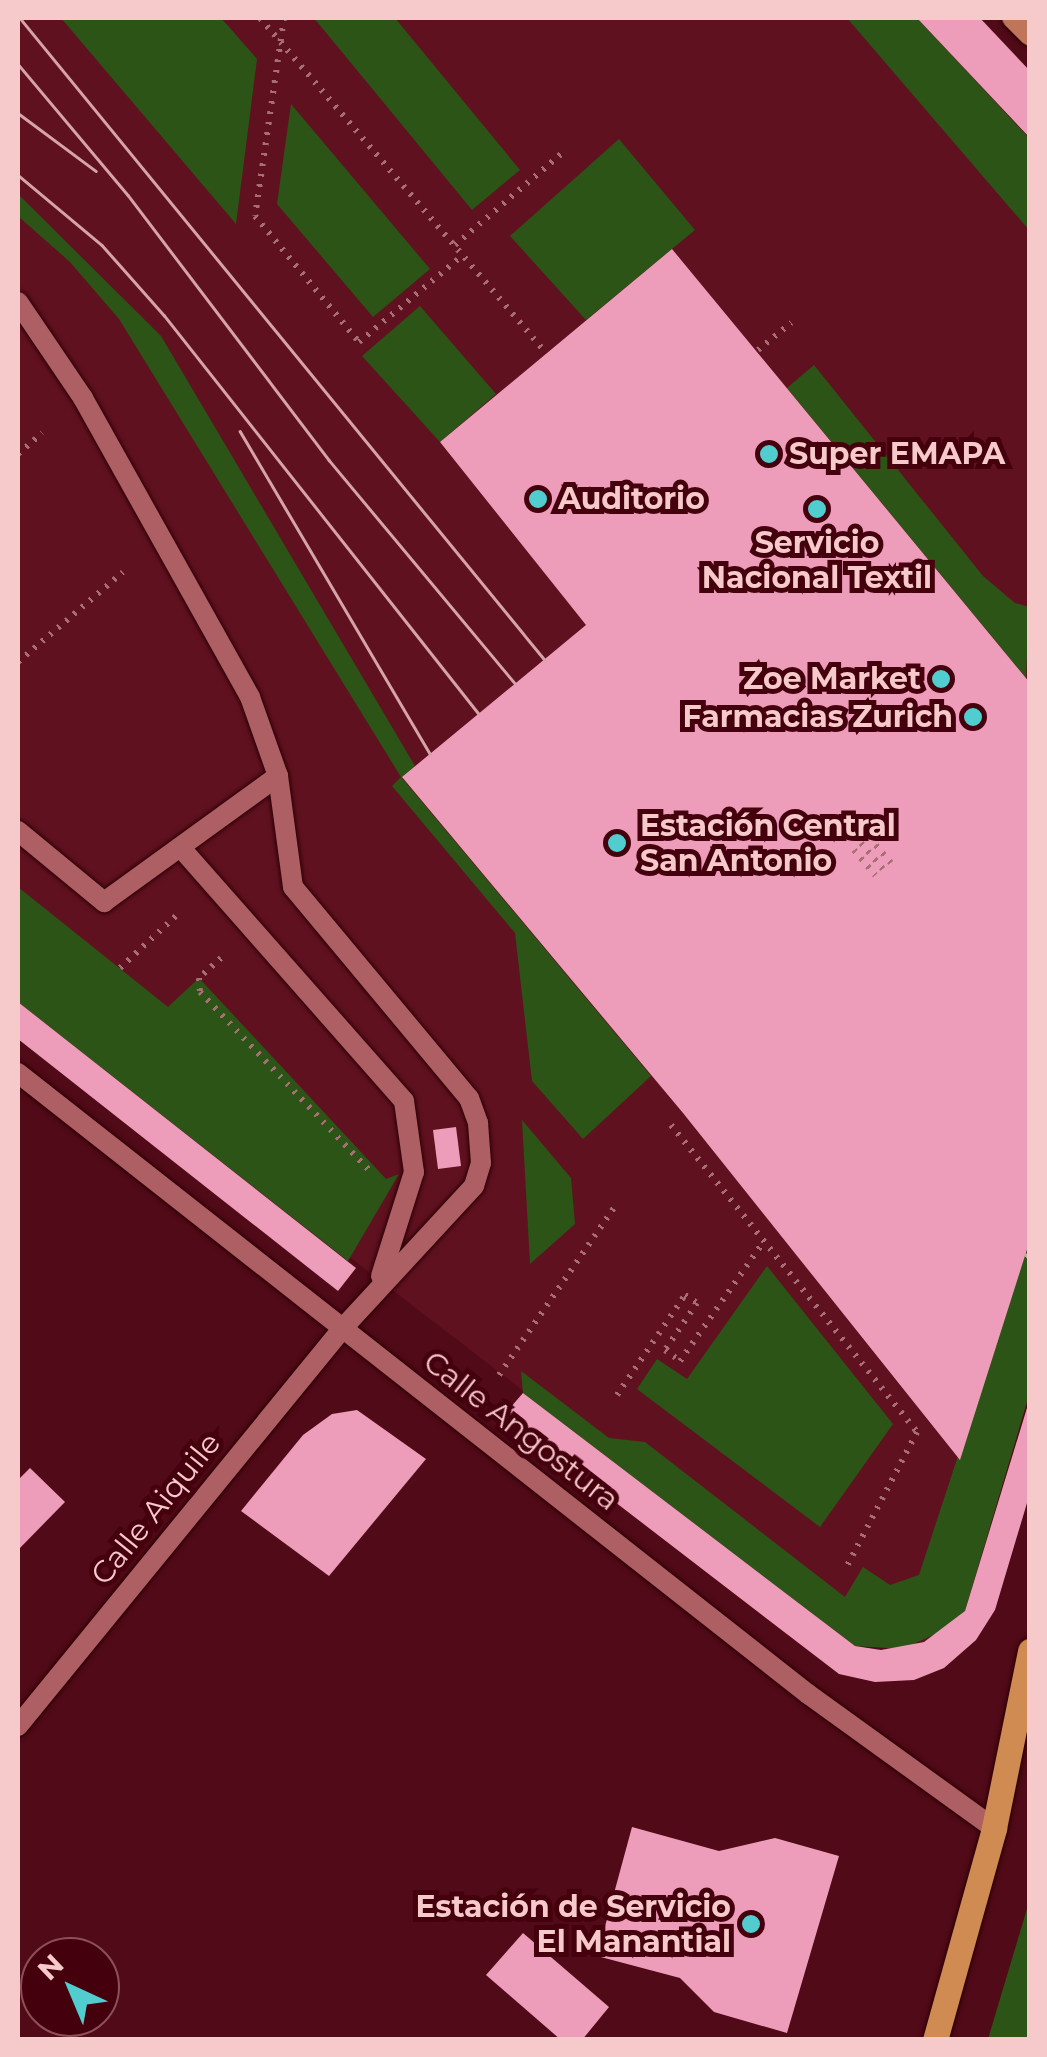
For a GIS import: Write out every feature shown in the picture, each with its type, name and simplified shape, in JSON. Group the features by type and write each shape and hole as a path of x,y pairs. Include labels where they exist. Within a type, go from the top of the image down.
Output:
{"main road":[{"path":"1012,18 1030,36"},
{"path":"934,2040 994,1828 1030,1651"},
{"path":"994,1828 1030,1744"}],"street":[{"path":"18,302 83,398 233,666 278,776 293,887 469,1098 478,1123 482,1163 474,1186 379,1283"},
{"path":"18,831 104,902 278,776"},
{"path":"181,848 404,1101 413,1182 379,1283"},
{"name":"Calle Angostura","path":"18,1073 808,1694 994,1828"},
{"name":"Calle Aiquile","path":"18,1726 379,1283"}],"path":[{"path":"260,18 546,353"},
{"path":"284,18 255,216 359,342 463,256"},
{"path":"454,245 562,154"},
{"path":"758,350 791,323"},
{"path":"18,454 42,433"},
{"path":"18,662 123,572"},
{"path":"869,837 891,862"},
{"path":"861,843 883,869"},
{"path":"854,850 876,875"},
{"path":"120,968 188,905"},
{"path":"233,948 200,978 200,992 376,1178"},
{"path":"671,1124 917,1432 845,1570"},
{"path":"499,1375 617,1203"},
{"path":"617,1395 685,1294 697,1303 665,1350 680,1361 764,1241"}],"shaded area":[{"path":"18,18 917,18 1029,138 1029,1395 965,1611 924,1642 855,1646 18,1002"}],"green space":[{"path":"61,18 221,18 257,59 236,224"},
{"path":"314,18 395,18 520,170 472,210"},
{"path":"847,18 917,18 1029,138 1029,230"},
{"path":"291,104 430,269 373,317 277,204"},
{"path":"619,139 695,230 586,320 510,236"},
{"path":"18,194 161,336 415,766 402,778 651,1076 583,1139 532,1081 515,933 392,786 401,777 119,319 70,262 18,216"},
{"path":"420,306 496,394 440,442 362,356"},
{"path":"814,365 983,576 1015,603 1029,607 1026,678 787,388"},
{"path":"18,887 168,1007 199,978 386,1179 399,1174 348,1261 18,1002"},
{"path":"522,1120 571,1178 575,1224 530,1264"},
{"path":"1029,1239 1029,1395 965,1611 946,1629 903,1649 855,1646 523,1393 521,1371 609,1438 645,1442 845,1597 863,1567 890,1585 919,1575"},
{"path":"767,1266 893,1424 820,1527 637,1389 657,1359 687,1379"},
{"path":"1029,1902 1029,2039 988,2039"}],"building":[{"path":"917,18 980,18 1030,71 1030,138"},
{"name":"Estación Central San Antonio","path":"672,249 1030,683 1030,1240 960,1460 683,1113 402,777 586,625 440,442"},
{"path":"18,1002 356,1268 338,1291 18,1039"},
{"path":"456,1127 461,1166 438,1169 433,1130"},
{"path":"523,1393 855,1646 881,1650 924,1642 965,1611 1030,1398 1030,1493 995,1610 976,1640 944,1668 914,1680 875,1682 839,1674 503,1416"},
{"path":"357,1410 426,1459 329,1576 241,1511 303,1435 332,1414"},
{"path":"30,1468 65,1502 18,1550 18,1480"},
{"path":"632,1827 719,1851 775,1838 839,1856 787,2033 714,2012 680,1978 597,1956"},
{"path":"523,1933 609,2007 582,2040 561,2040 486,1975"}],"tram line":[{"path":"20,18 544,659"},
{"path":"18,64 128,195 329,460 515,683"},
{"path":"18,113 96,171"},
{"path":"18,175 102,245 164,315 479,714"},
{"path":"240,431 430,754"},
{"path":"1025,1254 1030,1259"}],"place":[{"name":"Super EMAPA","path":"769,454"},
{"name":"Auditorio","path":"538,499"},
{"name":"Servicio Nacional Textil","path":"817,509"},
{"name":"Zoe Market","path":"941,679"},
{"name":"Farmacias Zurich","path":"973,717"},
{"name":"Estación Central San Antonio","path":"617,843"},
{"name":"Estación de Servicio El Manantial","path":"751,1924"}]}
